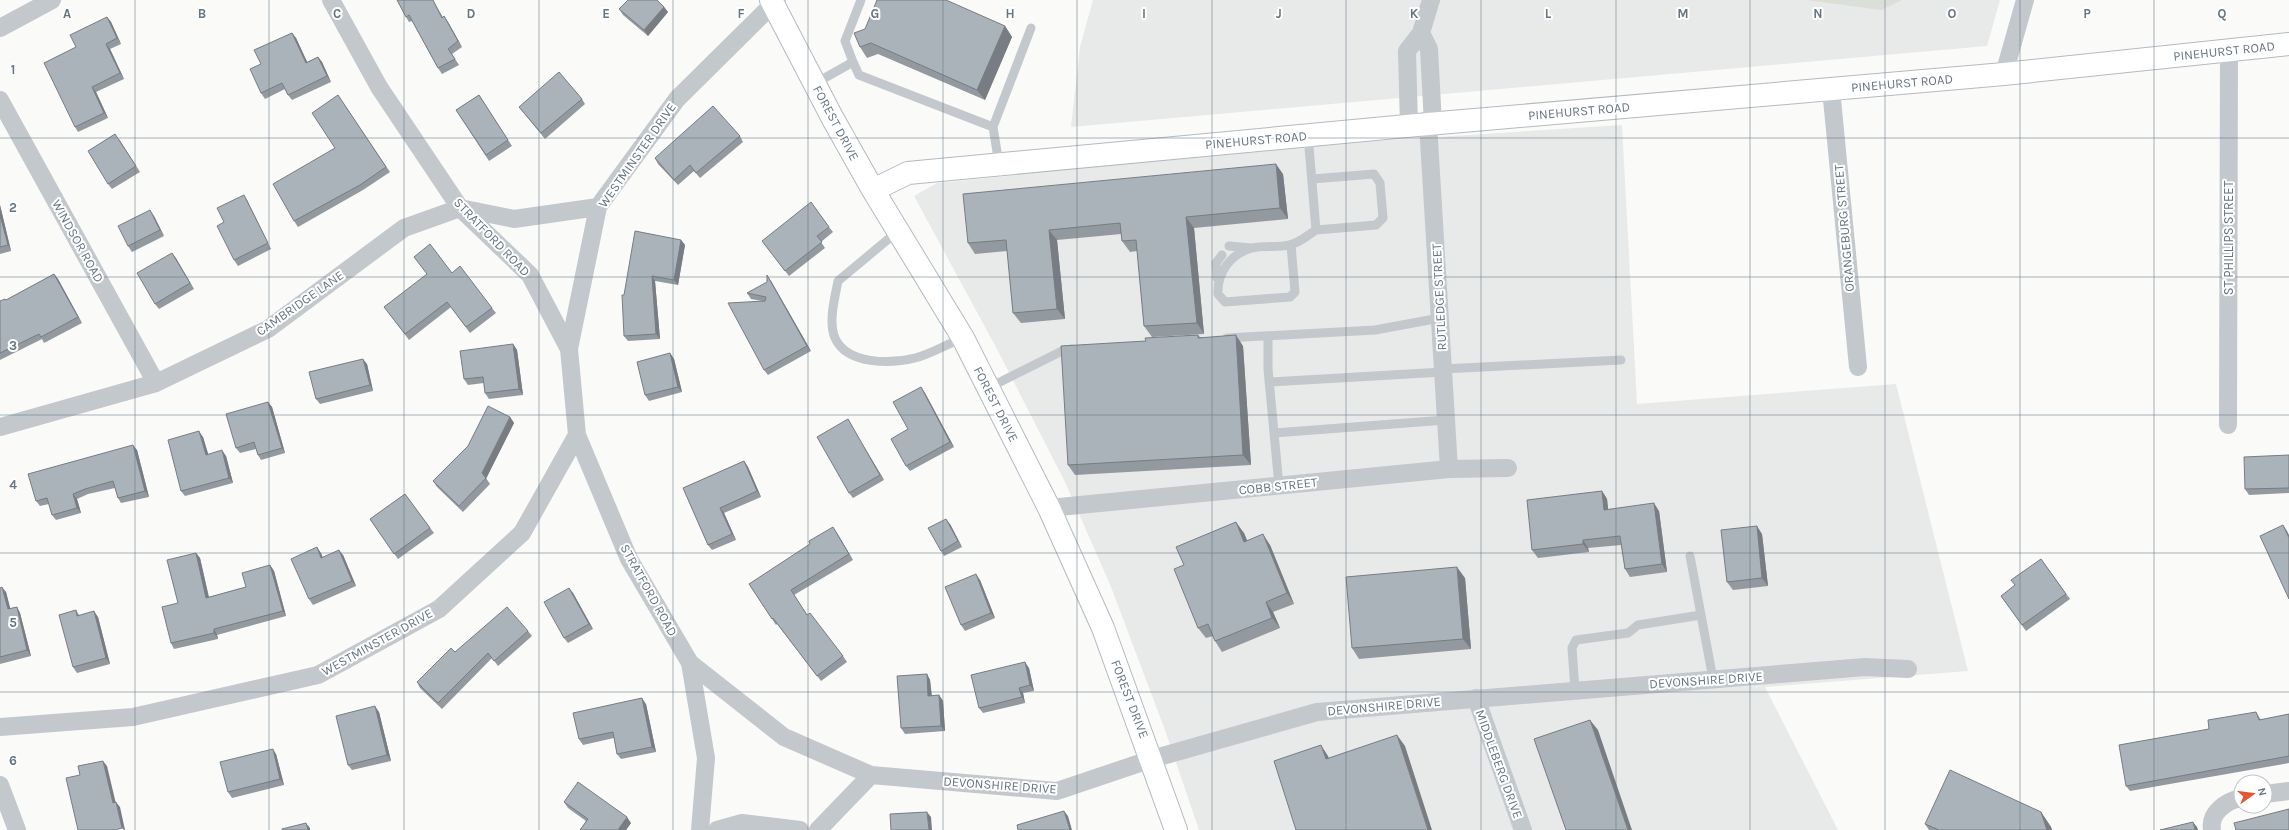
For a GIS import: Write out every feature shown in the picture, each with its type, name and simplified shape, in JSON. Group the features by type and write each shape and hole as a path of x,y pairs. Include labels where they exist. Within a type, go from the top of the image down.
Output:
{"street":[{"path":"0,28 52,0"},
{"name":"STRATFORD ROAD","path":"330,0 380,87 460,208 530,274 569,349 577,435 629,559 690,663"},
{"path":"1424,125 1407,51 1421,32 1431,0"},
{"path":"2004,74 2025,0"},
{"name":"FOREST DRIVE","path":"774,1 814,84 873,190 963,338 1049,508 1103,628 1152,759 1176,830"},
{"name":"WESTMINSTER DRIVE","path":"569,349 598,207 677,100 774,1"},
{"path":"1421,32 1429,49 1424,125"},
{"name":"PINEHURST ROAD","path":"873,190 908,173 1308,135 2004,74 2289,44"},
{"name":"ST PHILLIPS STREET","path":"2228,425 2229,51"},
{"name":"ORANGEBURG STREET","path":"1831,89 1858,367"},
{"name":"WINDSOR ROAD","path":"0,100 156,383"},
{"name":"RUTLEDGE STREET","path":"1424,125 1440,318 1449,469"},
{"path":"460,208 514,219 598,207"},
{"name":"CAMBRIDGE LANE","path":"0,427 156,383 268,329 404,228 460,208"},
{"name":"WESTMINSTER DRIVE","path":"0,727 133,717 318,675 439,609 522,533 577,435"},
{"name":"COBB STREET","path":"1049,508 1449,469 1508,468"},
{"path":"690,663 706,758 700,830"},
{"name":"DEVONSHIRE DRIVE","path":"690,663 784,737 871,775 1057,791 1152,759 1317,712 1865,667 1908,669"},
{"name":"MIDDLEBERG DRIVE","path":"1476,698 1523,830"},
{"path":"818,830 871,775"},
{"path":"0,784 17,830"},
{"path":"2273,793 2289,791"},
{"path":"2212,830 2213,818 2218,810 2233,799"},
{"path":"717,830 742,823 800,830"}],"lane":[{"path":"861,0 845,41 859,75 994,127"},
{"path":"999,164 994,127 1031,28"},
{"path":"814,84 853,62"},
{"path":"1308,135 1316,230"},
{"path":"1229,246 1252,248 1291,245 1316,230 1376,225 1383,218 1380,183 1374,174 1312,178"},
{"path":"898,231 838,281 832,311 835,338 850,355 874,361 915,358 963,338"},
{"path":"1222,255 1216,263 1217,284 1218,294 1225,302 1290,297 1295,292 1291,245"},
{"path":"1217,284 1222,270 1234,258 1252,248"},
{"path":"1214,339 1375,330 1440,318"},
{"path":"1268,336 1269,382 1279,486"},
{"path":"988,388 1062,351 1083,348"},
{"path":"1269,382 1621,360"},
{"path":"1274,433 1446,420"},
{"path":"1690,556 1713,679"},
{"path":"1575,690 1572,648 1576,640 1628,633 1638,625 1701,615"}],"shaded area":[{"path":"1093,0 2000,0 1987,46 1071,127 1080,47"},
{"path":"1807,0 1902,0 1881,10"},
{"path":"1622,125 1637,404 1896,384 1968,671 1765,687 1838,830 1199,830 1165,730 1111,587 1065,482 998,351 914,196 937,183 1345,143"}],"building":[{"path":"397,0 433,0 442,18 444,16 458,41 448,49 455,59 438,68 409,15 406,17"},
{"path":"628,0 657,0 664,7 644,30 619,9"},
{"path":"877,0 946,0 1005,26 977,90 871,43 860,47 854,33 865,29"},
{"path":"107,17 117,38 106,44 120,73 92,87 104,113 75,127 44,63 76,47 70,35"},
{"path":"292,33 306,63 318,57 327,76 288,95 282,83 261,93 250,69 261,64 254,50"},
{"path":"559,72 582,99 541,133 519,107"},
{"path":"338,95 386,167 360,185 294,221 273,184 335,148 312,113"},
{"path":"479,95 508,140 486,155 456,110"},
{"path":"713,106 740,136 696,173 690,165 674,180 655,158"},
{"path":"115,134 136,166 108,184 88,151"},
{"path":"1276,164 1280,208 1186,217 1197,323 1144,326 1136,240 1122,241 1120,223 1049,230 1057,309 1013,313 1006,240 968,243 963,194"},
{"path":"244,195 268,243 234,260 217,226 224,222 217,208"},
{"path":"811,202 829,227 817,236 822,242 785,271 762,241"},
{"path":"150,210 160,230 128,246 118,226"},
{"path":"0,215 8,245 0,247"},
{"path":"635,231 681,240 674,280 652,276 656,334 624,336 622,295 624,295"},
{"path":"430,244 452,273 460,266 492,308 466,327 447,302 405,334 384,307 427,274 414,257"},
{"path":"172,253 190,283 155,304 137,273"},
{"path":"54,274 78,317 41,337 39,334 0,353 0,301 6,300"},
{"path":"767,275 807,346 764,370 728,303 765,301 766,297 747,293 767,282"},
{"path":"1198,335 1198,338 1236,335 1243,455 1068,465 1061,346 1146,341 1145,338"},
{"path":"513,344 519,389 485,393 483,377 464,379 460,351"},
{"path":"670,353 678,387 645,395 637,362"},
{"path":"363,359 370,385 316,399 309,372"},
{"path":"921,387 950,442 906,466 891,439 908,429 893,402"},
{"path":"268,402 282,448 258,455 254,442 236,448 226,414"},
{"path":"488,406 510,417 482,473 486,478 459,506 433,481 468,446"},
{"path":"848,419 880,475 849,493 817,437"},
{"path":"199,431 206,455 222,450 229,478 181,491 168,440"},
{"path":"133,445 145,491 118,498 113,481 73,494 77,508 52,515 47,498 36,501 28,474"},
{"path":"2289,455 2289,488 2245,489 2244,457"},
{"path":"744,461 757,491 720,508 732,534 708,545 683,488"},
{"path":"1602,491 1604,510 1654,503 1662,564 1625,569 1620,536 1583,540 1583,544 1532,550 1527,500"},
{"path":"405,494 430,528 394,554 370,519"},
{"path":"946,519 958,541 941,551 928,528"},
{"path":"1236,522 1244,542 1263,534 1287,593 1266,602 1272,618 1215,641 1208,624 1198,628 1174,569 1184,565 1176,547"},
{"path":"2283,525 2289,538 2289,599 2260,536"},
{"path":"1757,526 1762,578 1727,582 1721,530"},
{"path":"833,527 849,554 791,590 807,615 810,613 843,656 817,676 773,618 772,619 749,584 810,544 809,541"},
{"path":"317,547 321,558 339,550 352,581 309,599 291,559"},
{"path":"196,553 206,598 246,587 242,573 270,565 283,611 214,629 214,633 171,643 162,607 178,603 167,560"},
{"path":"2041,559 2066,594 2022,625 2001,596 2015,585 2011,580"},
{"path":"1457,567 1463,639 1352,648 1346,577"},
{"path":"976,574 991,613 961,625 945,587"},
{"path":"2,587 8,609 17,607 27,650 0,657 0,588"},
{"path":"569,588 589,624 564,638 544,602"},
{"path":"507,607 528,631 494,661 488,653 438,703 417,682 451,648 455,652"},
{"path":"76,610 77,616 94,611 106,658 73,667 59,615"},
{"path":"1025,662 1030,685 1019,688 1022,697 979,708 971,675"},
{"path":"927,674 928,696 939,695 941,726 901,728 897,676"},
{"path":"642,698 652,747 617,754 613,732 579,739 573,713"},
{"path":"375,706 387,755 348,765 336,716"},
{"path":"2256,712 2259,720 2289,714 2289,756 2126,786 2119,745 2209,729 2208,720"},
{"path":"1590,720 1628,830 1566,830 1534,739"},
{"path":"1397,735 1428,830 1296,830 1274,761 1321,745 1326,759"},
{"path":"273,749 280,779 228,792 220,762"},
{"path":"103,761 113,803 116,802 122,828 115,830 78,830 66,778 80,775 78,766"},
{"path":"1950,770 2041,812 2047,830 1939,830 1925,824"},
{"path":"578,782 627,817 618,830 580,830 588,819 564,802"},
{"path":"2289,809 2289,830 2236,830 2234,823"},
{"path":"1064,811 1070,830 1018,830 1017,825"},
{"path":"927,812 929,830 891,830 890,814"},
{"path":"2193,822 2195,830 2160,830"},
{"path":"306,823 308,830 282,830 282,829"}]}
